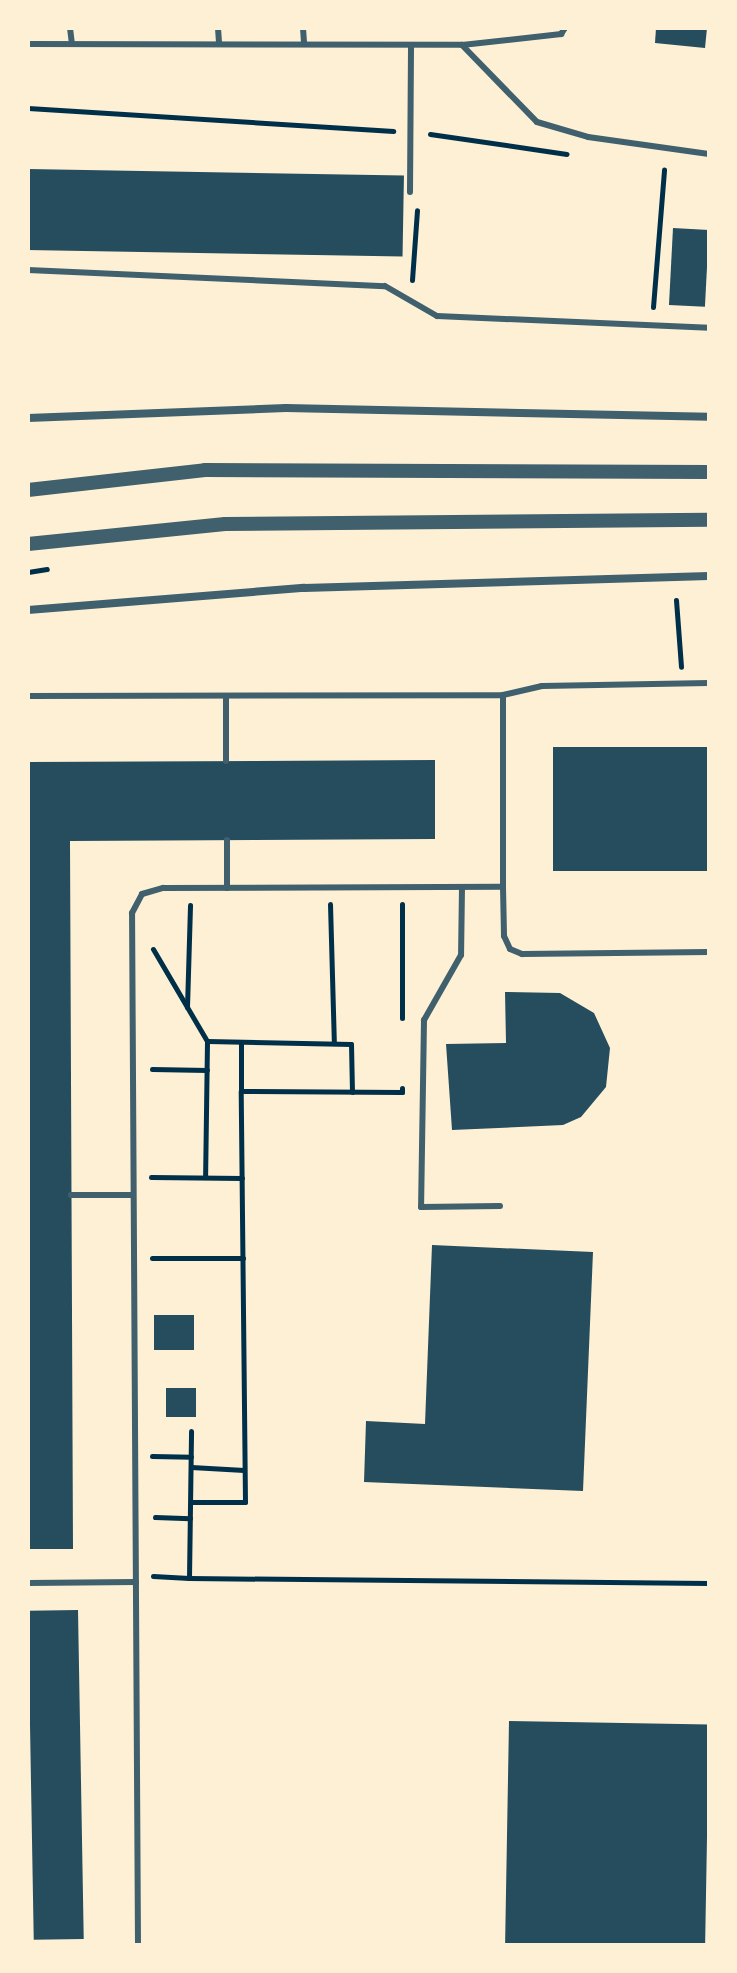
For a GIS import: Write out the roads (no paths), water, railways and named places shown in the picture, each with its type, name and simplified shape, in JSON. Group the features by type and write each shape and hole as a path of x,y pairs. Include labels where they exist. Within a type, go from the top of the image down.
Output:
{"street":[{"path":"28,418 286,408 709,417"},
{"path":"28,490 109,478 205,470 709,472"},
{"path":"28,544 225,524 709,520"},
{"path":"28,610 304,588 709,576"}],"lane":[{"path":"70,28 72,44"},
{"path":"218,28 219,44"},
{"path":"303,28 304,44"},
{"path":"28,44 462,45 561,34 565,28"},
{"path":"410,192 411,45"},
{"path":"462,45 537,122 588,137 709,154"},
{"path":"28,270 385,286 411,297 437,316 709,328"},
{"path":"28,696 503,695 542,686 709,683"},
{"path":"503,695 504,936 510,949 522,954 709,952"},
{"path":"226,696 226,761"},
{"path":"227,840 227,888"},
{"path":"462,887 461,955 424,1020 421,1207 500,1206"},
{"path":"138,1945 132,913 142,894 190,888 503,887"},
{"path":"71,1195 133,1195"},
{"path":"28,1583 136,1579"}]}
